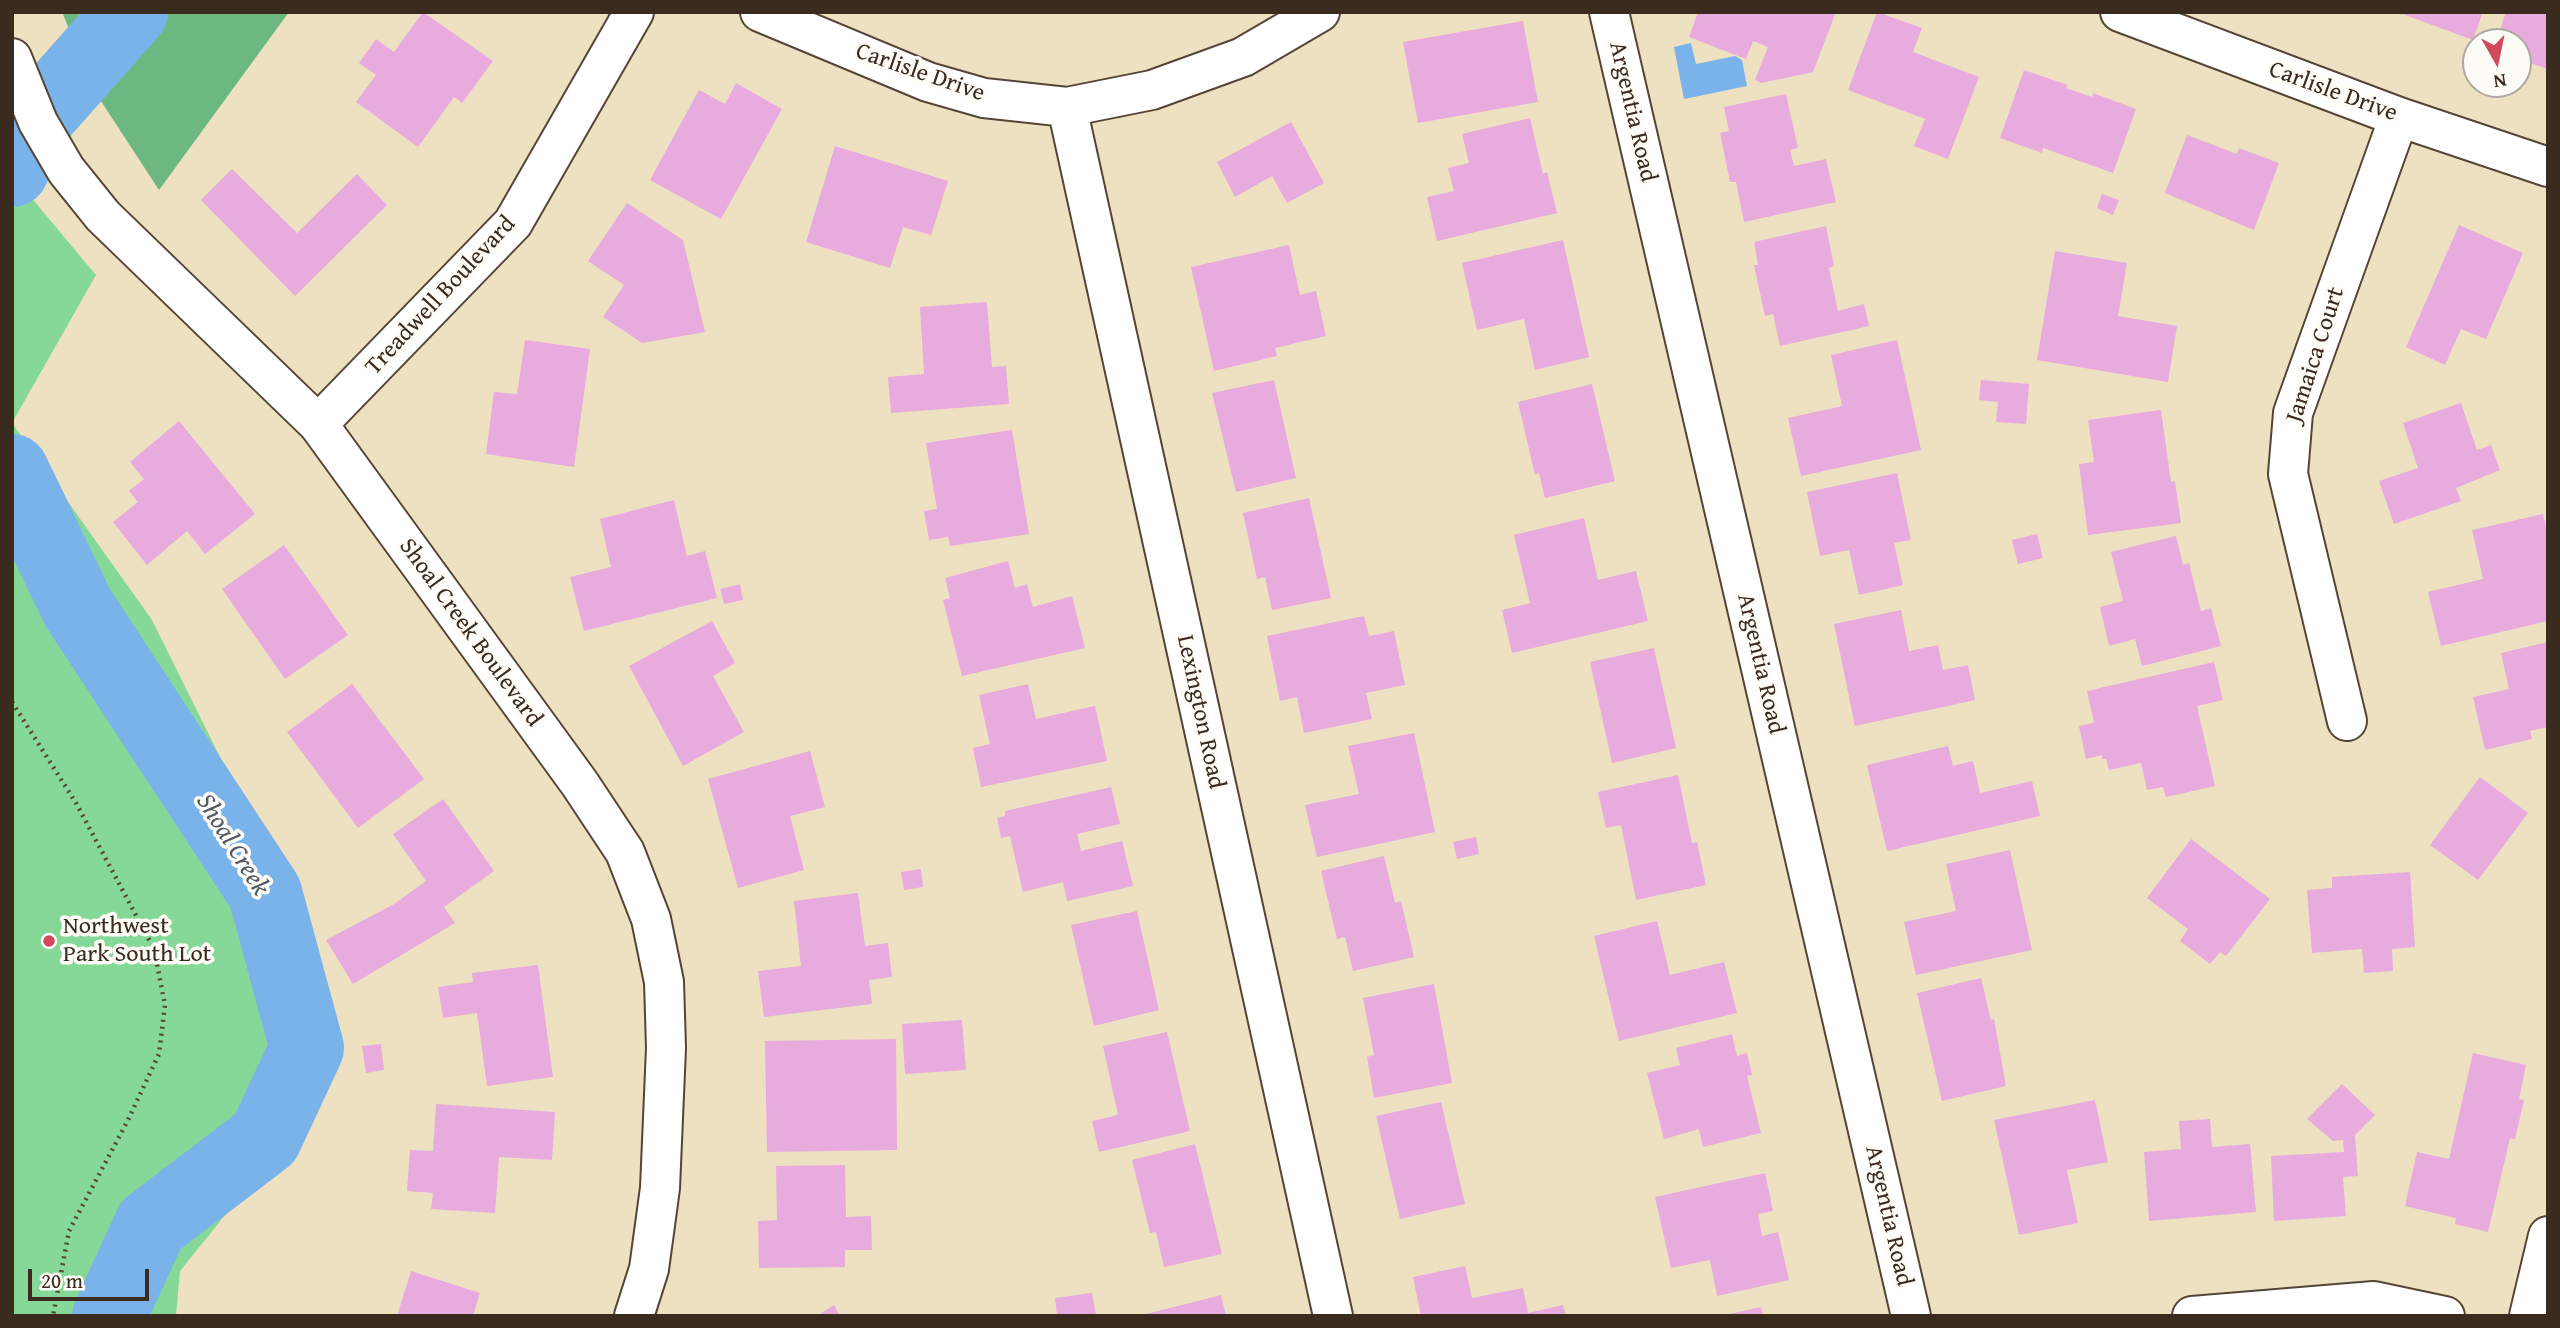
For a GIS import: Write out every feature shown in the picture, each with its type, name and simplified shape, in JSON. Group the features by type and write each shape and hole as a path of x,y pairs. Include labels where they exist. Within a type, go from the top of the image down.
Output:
{"street":[{"name":"Treadwell Boulevard","path":"318,424 513,223 634,12"},
{"name":"Carlisle Drive","path":"760,12 928,82 984,98 1066,107 1153,90 1243,57 1320,12"},
{"name":"Argentia Road","path":"1609,12 1911,1316"},
{"name":"Carlisle Drive","path":"2120,12 2399,117 2548,167"},
{"name":"Shoal Creek Boulevard","path":"12,58 38,122 66,170 103,216 318,424 580,783 625,852 651,919 664,995 666,1048 660,1188 649,1269 634,1316"},
{"name":"Lexington Road","path":"1066,107 1333,1316"},
{"name":"Jamaica Court","path":"2347,721 2288,474 2292,413 2399,117"},
{"path":"2529,1316 2548,1236"},
{"path":"2192,1316 2374,1301 2445,1316"}],"path":[{"path":"12,702 76,803 154,949 165,1005 159,1054 127,1122 69,1231 53,1316"}],"green space":[{"path":"62,12 289,12 159,190 97,95"},
{"path":"12,167 19,183 96,275 12,423"},
{"path":"12,423 152,620 293,904 322,1095 180,1271 176,1316 12,1316"}],"water":[{"path":"1691,43 1696,64 1735,56 1742,60 1747,86 1684,99 1674,47"}],"building":[{"path":"423,12 493,61 462,103 454,97 418,147 356,102 376,75 359,63 376,39 394,52"},
{"path":"1698,12 1836,12 1813,72 1761,83 1755,80 1768,47 1753,41 1746,59 1689,37"},
{"path":"1877,12 1922,28 1913,52 1979,77 1948,159 1914,146 1925,119 1848,90"},
{"path":"2397,12 2483,12 2477,28 2462,28 2462,36"},
{"path":"2506,12 2548,12 2548,69 2532,64 2532,28 2501,28"},
{"path":"1523,21 1538,102 1418,123 1403,42"},
{"path":"2024,70 2068,85 2066,88 2092,97 2093,93 2136,109 2113,173 2043,148 2042,153 2000,138"},
{"path":"736,83 782,109 721,219 650,180 699,90 725,104"},
{"path":"1786,94 1798,148 1790,150 1794,166 1826,159 1836,202 1744,222 1736,182 1730,182 1720,133 1729,131 1724,107"},
{"path":"1530,118 1543,174 1547,172 1557,213 1437,241 1427,197 1454,191 1448,168 1469,163 1462,134"},
{"path":"1291,122 1324,183 1287,203 1272,176 1235,197 1217,162"},
{"path":"2187,135 2237,154 2239,148 2279,163 2254,230 2165,193"},
{"path":"835,146 948,181 931,235 903,227 890,268 806,242"},
{"path":"232,169 297,233 357,174 387,205 295,296 201,200"},
{"path":"2102,194 2119,200 2113,215 2097,208"},
{"path":"627,203 683,240 705,332 642,343 603,317 624,285 588,261"},
{"path":"2459,225 2523,253 2486,339 2461,329 2445,365 2406,347"},
{"path":"1826,226 1834,266 1829,268 1838,311 1864,304 1869,326 1780,346 1773,314 1765,316 1754,265 1758,265 1754,242"},
{"path":"1563,240 1589,357 1535,370 1524,319 1477,330 1462,263"},
{"path":"1289,245 1300,295 1316,291 1326,336 1275,348 1277,356 1214,371 1191,267"},
{"path":"2055,251 2127,263 2118,316 2177,326 2168,382 2037,360"},
{"path":"987,302 992,367 1006,366 1009,404 891,413 888,377 924,374 920,307"},
{"path":"525,340 590,349 574,467 486,454 494,392 517,394"},
{"path":"1897,340 1921,450 1801,476 1788,418 1842,406 1831,355"},
{"path":"1274,380 1296,478 1236,492 1212,393"},
{"path":"1981,380 2029,384 2026,424 1996,422 1998,402 1979,400"},
{"path":"1592,384 1615,481 1545,498 1539,473 1535,475 1518,402"},
{"path":"2461,403 2477,450 2491,445 2500,470 2456,488 2461,501 2394,524 2379,481 2418,468 2403,423"},
{"path":"2161,410 2171,482 2175,481 2181,523 2088,535 2079,464 2094,462 2088,420"},
{"path":"179,421 255,514 205,554 187,531 147,565 113,522 138,502 129,491 144,479 130,462"},
{"path":"1012,430 1029,534 950,546 948,537 929,540 924,511 937,509 926,443"},
{"path":"1897,473 1911,540 1894,543 1903,585 1859,595 1849,550 1820,556 1807,492"},
{"path":"1309,498 1331,598 1272,610 1265,577 1257,579 1243,513"},
{"path":"674,500 687,556 705,551 717,598 584,631 570,577 611,567 600,519"},
{"path":"2543,514 2548,536 2548,621 2441,646 2428,592 2483,579 2472,530"},
{"path":"1584,518 1598,580 1636,571 1648,621 1512,653 1502,610 1530,603 1514,535"},
{"path":"2037,534 2043,558 2018,564 2012,540"},
{"path":"2176,536 2183,565 2189,563 2201,611 2211,608 2221,646 2142,666 2135,639 2109,646 2100,607 2123,601 2111,552"},
{"path":"284,545 348,635 285,679 222,589"},
{"path":"1008,561 1015,588 1027,584 1033,607 1072,596 1085,648 962,676 943,600 950,598 945,578"},
{"path":"740,584 743,600 724,604 720,589"},
{"path":"1901,610 1909,651 1938,645 1943,670 1968,665 1975,700 1855,726 1834,624"},
{"path":"1364,616 1369,636 1394,631 1405,685 1366,693 1372,719 1304,733 1297,697 1280,701 1267,636"},
{"path":"712,621 735,663 713,676 744,732 683,766 629,666"},
{"path":"2548,642 2548,727 2530,731 2532,739 2485,750 2473,697 2509,689 2501,653"},
{"path":"1654,648 1676,748 1612,763 1590,662"},
{"path":"2214,662 2223,700 2197,706 2215,786 2166,797 2163,787 2147,790 2141,763 2109,770 2102,755 2086,759 2079,726 2094,723 2087,691"},
{"path":"352,684 424,779 358,828 287,732"},
{"path":"1028,684 1036,719 1095,706 1107,761 981,787 973,748 990,744 979,695"},
{"path":"1414,733 1435,832 1317,857 1305,805 1359,794 1348,746"},
{"path":"1948,746 1953,766 1973,761 1980,793 2032,781 2040,816 1887,851 1867,765"},
{"path":"810,751 825,807 790,816 804,870 738,888 708,779"},
{"path":"1678,775 1692,843 1697,842 1706,885 1636,900 1621,825 1606,828 1598,792"},
{"path":"2480,777 2528,813 2478,880 2430,845"},
{"path":"1111,787 1120,824 1077,834 1081,851 1122,841 1133,886 1067,901 1063,882 1023,892 1010,836 1001,838 997,818 1005,816 1005,811"},
{"path":"443,799 494,871 444,907 455,923 353,984 326,940 394,904 426,881 393,834"},
{"path":"1476,837 1479,854 1457,859 1453,842"},
{"path":"2191,839 2270,899 2226,956 2220,952 2210,964 2180,941 2188,929 2147,898"},
{"path":"2010,850 2032,950 1916,975 1904,922 1956,911 1946,864"},
{"path":"1384,856 1395,903 1401,901 1414,957 1353,971 1345,937 1337,939 1321,871"},
{"path":"921,869 923,887 904,890 901,872"},
{"path":"2410,872 2415,947 2392,949 2393,971 2364,973 2362,949 2312,953 2307,890 2332,888 2332,877"},
{"path":"858,893 865,946 888,943 892,977 869,980 872,1004 764,1017 758,971 801,966 794,901"},
{"path":"1137,911 1159,1010 1094,1026 1071,925"},
{"path":"1657,921 1670,975 1724,962 1737,1013 1619,1041 1594,936"},
{"path":"538,965 553,1077 487,1086 477,1013 443,1018 438,987 473,982 472,973"},
{"path":"1981,978 1991,1020 1994,1019 2006,1086 1942,1101 1917,993"},
{"path":"1434,984 1452,1083 1374,1098 1367,1057 1374,1055 1363,998"},
{"path":"962,1020 966,1070 905,1074 902,1024"},
{"path":"1167,1032 1190,1131 1099,1152 1092,1121 1118,1115 1103,1046"},
{"path":"1732,1034 1737,1056 1747,1053 1752,1075 1747,1076 1761,1133 1703,1147 1699,1129 1664,1139 1647,1073 1680,1065 1676,1048"},
{"path":"896,1039 897,1150 767,1152 765,1041"},
{"path":"381,1044 384,1070 366,1073 362,1046"},
{"path":"2473,1053 2526,1065 2519,1099 2524,1100 2515,1139 2510,1138 2488,1232 2455,1224 2456,1218 2405,1206 2417,1152 2449,1159"},
{"path":"2342,1084 2375,1115 2355,1135 2358,1176 2343,1177 2346,1216 2274,1221 2271,1156 2344,1152 2343,1140 2333,1141 2307,1119"},
{"path":"2095,1100 2108,1162 2067,1170 2078,1223 2019,1235 1994,1120"},
{"path":"1441,1102 1465,1204 1400,1219 1376,1116"},
{"path":"436,1104 555,1112 552,1160 499,1157 495,1213 431,1209 433,1193 407,1191 410,1150 433,1151"},
{"path":"2210,1119 2212,1147 2250,1144 2256,1212 2149,1221 2144,1152 2181,1149 2179,1121"},
{"path":"1195,1144 1222,1254 1164,1267 1156,1232 1150,1233 1132,1160"},
{"path":"845,1165 846,1217 871,1216 872,1250 845,1250 845,1267 759,1268 758,1221 777,1220 776,1166"},
{"path":"1765,1173 1773,1211 1758,1214 1762,1236 1778,1232 1789,1280 1717,1296 1710,1260 1671,1268 1655,1197"},
{"path":"1465,1266 1472,1298 1523,1288 1528,1313 1563,1305 1566,1316 1421,1316 1413,1277"},
{"path":"411,1271 480,1293 473,1316 397,1316"},
{"path":"1092,1293 1096,1315 1057,1316 1055,1298"},
{"path":"1221,1295 1226,1316 1142,1316 1142,1315"},
{"path":"834,1305 840,1316 817,1316"},
{"path":"1761,1307 1763,1316 1725,1316 1725,1315"}],"waterway":[{"name":"Shoal Creek","path":"12,170 37,118 131,12"},
{"name":"Shoal Creek","path":"12,471 78,608 265,893 307,1048 265,1138 151,1225 109,1316"}],"place":[{"name":"Northwest Park South Lot","path":"49,941"}]}
